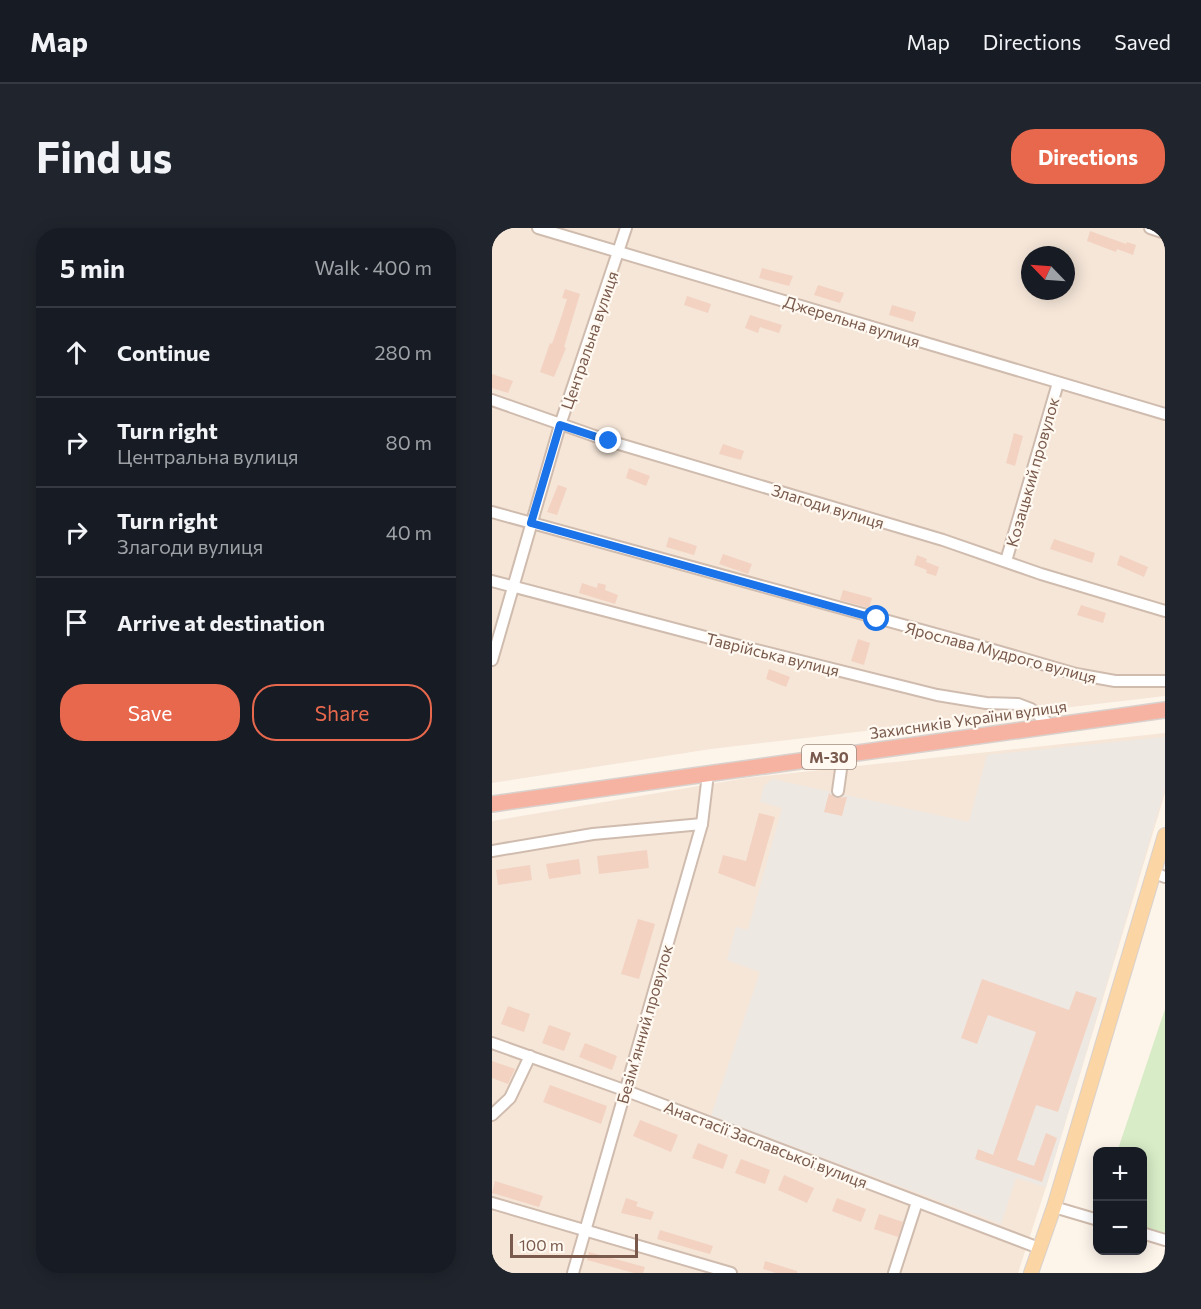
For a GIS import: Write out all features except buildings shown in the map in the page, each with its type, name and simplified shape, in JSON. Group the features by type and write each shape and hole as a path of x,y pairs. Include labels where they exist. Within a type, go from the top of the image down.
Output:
{"highway":[{"name":"Захисників України вулиця","path":"492,804 1165,710"}],"main road":[{"path":"1032,1273 1159,875 1165,835"}],"street":[{"name":"Джерельна вулиця","path":"538,228 1165,414"},
{"name":"Центральна вулиця","path":"492,660 560,425 626,228"},
{"path":"1150,228 1165,233"},
{"name":"Козацький провулок","path":"1006,561 1058,383"},
{"name":"Злагоди вулиця","path":"492,400 560,425 943,540 1165,611"},
{"name":"Ярослава Мудрого вулиця","path":"492,512 990,649 1076,675 1115,681 1165,681"},
{"name":"Таврійська вулиця","path":"492,581 937,695 986,703 1018,704 1031,710 1050,725"},
{"path":"838,791 843,755"},
{"name":"Безімʼянний провулок","path":"573,1273 702,824 708,774"},
{"path":"492,851 592,834 702,824"},
{"name":"Анастасії Заславської вулиця","path":"492,1043 624,1090 1039,1248"},
{"path":"492,1115 510,1098 530,1056"},
{"path":"894,1273 917,1202"},
{"path":"492,1203 731,1273"},
{"path":"1054,1207 1093,1219"},
{"path":"1147,1234 1165,1240"}],"shaded area":[{"path":"492,228 1165,228 1165,696 711,749 492,783"},
{"path":"1165,733 1165,793 1018,1273 492,1273 492,821 746,778"},
{"path":"1165,737 1165,788 1046,1187 1016,1178 1001,1224 711,1116 760,972 727,960 736,927 748,930 782,808 760,802 764,786 772,779 969,822 987,755"}],"green space":[{"path":"1165,1009 1165,1238 1147,1232 1147,1147 1119,1147"}],"route":[{"path":"609,441 560,425 531,523 877,619"}]}
